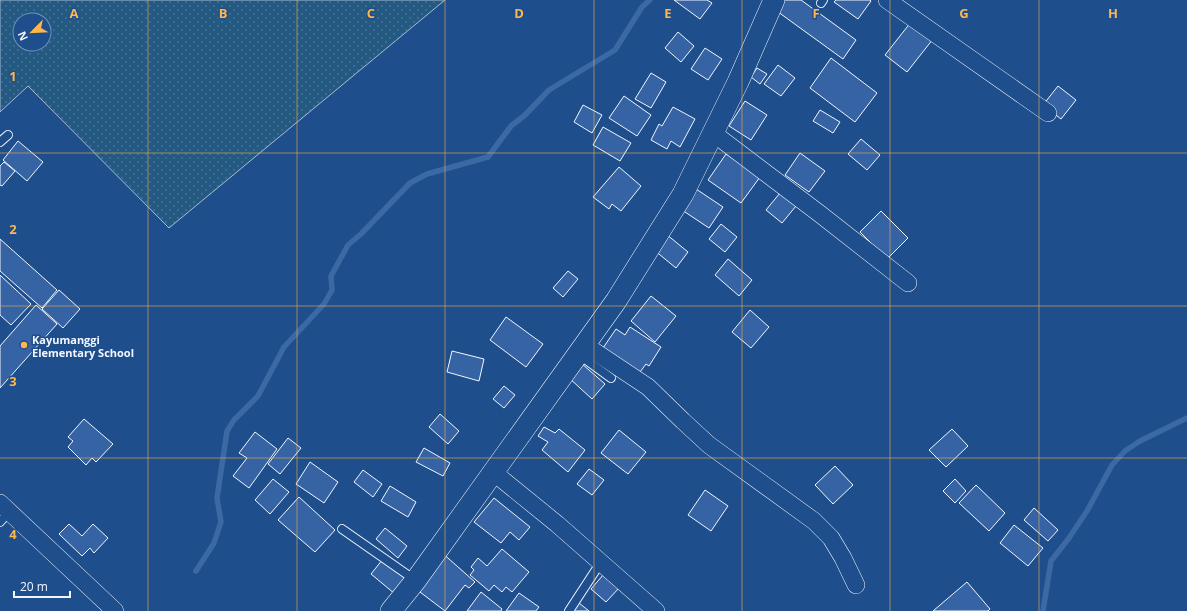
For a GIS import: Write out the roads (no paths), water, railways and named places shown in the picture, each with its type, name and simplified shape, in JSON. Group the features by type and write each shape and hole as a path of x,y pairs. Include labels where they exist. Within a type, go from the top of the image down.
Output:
{"street":[{"path":"391,611 416,580 616,301 683,194 738,82 774,0"},
{"path":"887,0 1048,113"},
{"path":"713,133 908,283"},
{"path":"581,350 648,387 710,445 814,521 831,538 843,558 856,585"},
{"path":"493,472 557,524 656,611"},
{"path":"3,513 115,611"}],"lane":[{"path":"0,142 8,135"},
{"path":"581,350 611,378"},
{"path":"342,529 416,580"},
{"path":"568,611 601,562"}],"waterway":[{"path":"196,571 214,543 221,522 217,498 227,431 234,420 258,396 284,347 324,304 332,290 331,276 348,245 361,234 410,183 427,174 488,157 511,126 525,115 549,90 615,50 642,7 650,0"},
{"path":"1043,611 1051,561 1087,511 1112,465 1125,451 1140,441 1187,418"}],"place":[{"name":"Kayumanggi Elementary School","path":"24,345"}]}
